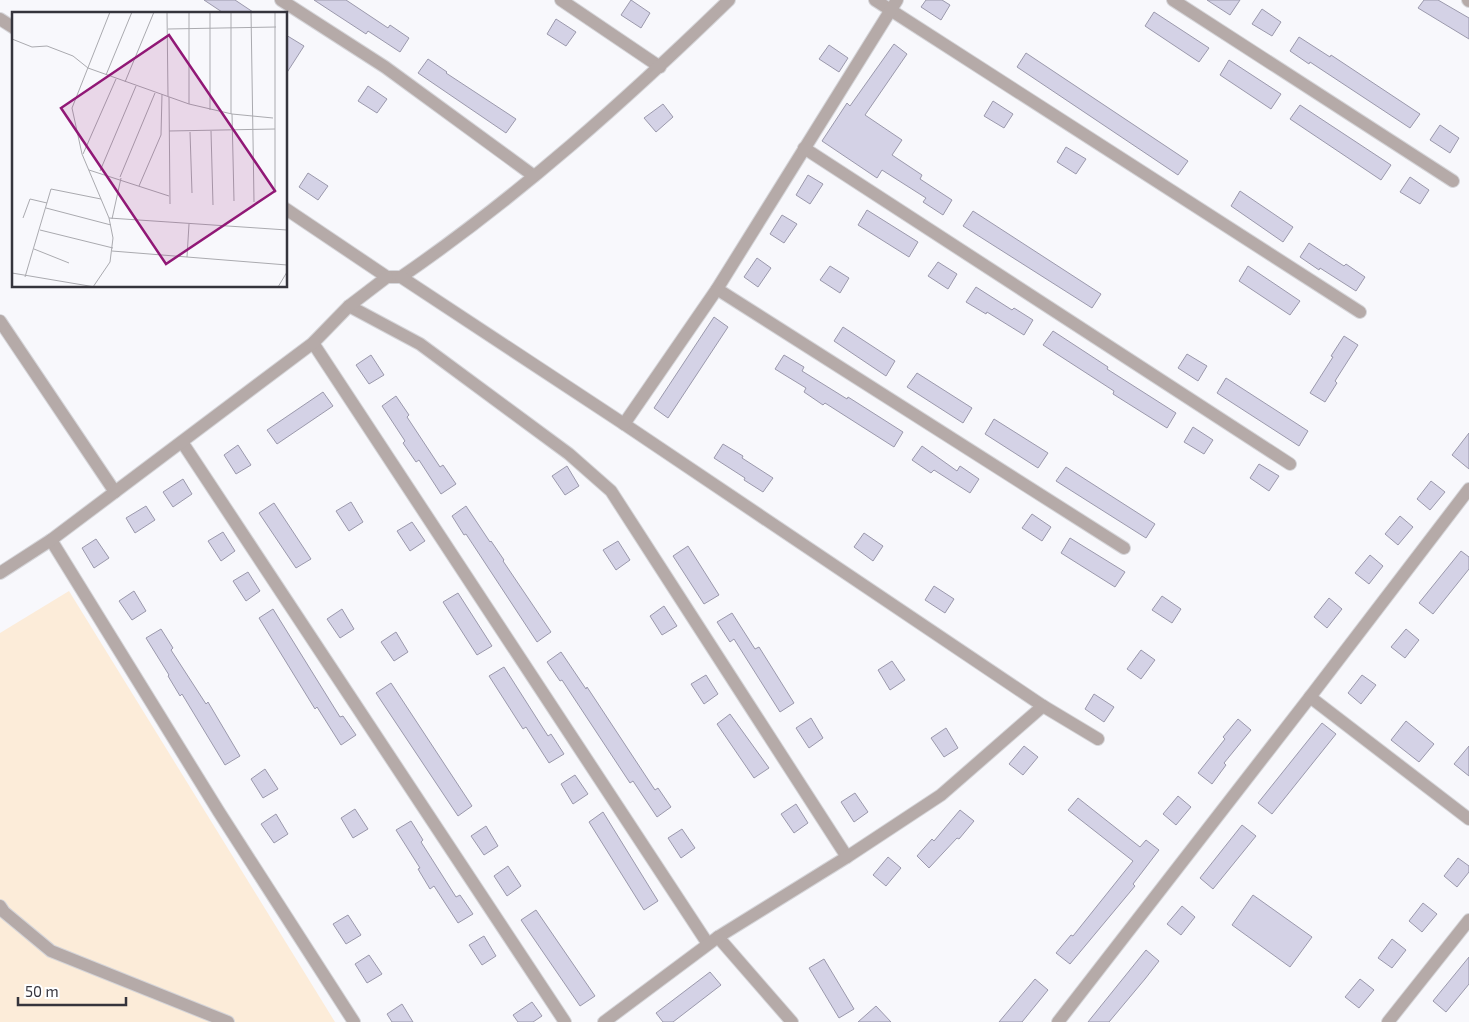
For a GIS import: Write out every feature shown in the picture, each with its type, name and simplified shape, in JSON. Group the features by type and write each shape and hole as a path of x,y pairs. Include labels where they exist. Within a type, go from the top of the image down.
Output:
{"street":[{"path":"281,0 385,67 534,176"},
{"path":"561,0 660,67"},
{"path":"402,278 534,176 660,67 729,0"},
{"path":"876,0 894,5 1360,312"},
{"path":"1173,0 1453,181"},
{"path":"624,424 717,289 894,5"},
{"path":"0,19 12,27"},
{"path":"804,148 1290,464"},
{"path":"288,210 387,277 402,278 624,424 1043,706 1098,739"},
{"path":"0,573 51,540 313,343 349,306 387,277"},
{"path":"717,289 1124,548"},
{"path":"349,306 420,344 569,454 611,491 847,856"},
{"path":"0,320 114,492"},
{"path":"313,343 713,940 792,1022"},
{"path":"182,442 565,1022"},
{"path":"1058,1022 1310,698 1469,489"},
{"path":"51,540 219,812 354,1022"},
{"path":"1310,698 1469,819"},
{"path":"604,1022 713,940 941,795 1043,706"},
{"path":"0,906 4,912 51,951 228,1022"},
{"path":"1388,1022 1469,920"}],"shaded area":[{"path":"69,591 335,1022 0,1022 0,633"}],"building":[{"path":"204,0 235,0 253,12 222,12"},
{"path":"314,0 346,0 388,28 390,25 409,38 400,52 368,31 366,34"},
{"path":"631,0 650,13 641,28 621,15"},
{"path":"926,0 942,0 950,5 941,20 921,7"},
{"path":"1207,0 1240,0 1230,15"},
{"path":"1424,0 1438,0 1469,18 1469,39 1418,8"},
{"path":"1262,9 1281,22 1272,36 1252,24"},
{"path":"1154,12 1209,48 1199,62 1145,26"},
{"path":"556,19 576,32 566,46 547,34"},
{"path":"288,36 304,46 288,71"},
{"path":"1299,37 1330,57 1331,55 1420,114 1410,128 1310,62 1309,64 1290,51"},
{"path":"894,44 907,54 865,115 902,140 892,155 922,175 920,179 952,200 943,215 923,202 926,198 882,170 877,178 822,141 847,103 850,106"},
{"path":"829,45 848,58 839,72 819,59"},
{"path":"1026,53 1188,161 1178,175 1017,67"},
{"path":"428,59 516,119 506,133 418,73"},
{"path":"1229,60 1281,94 1271,109 1220,75"},
{"path":"368,86 387,99 377,113 358,101"},
{"path":"993,101 1013,114 1004,128 984,116"},
{"path":"663,104 673,117 656,132 644,118"},
{"path":"1300,105 1391,165 1381,180 1290,119"},
{"path":"1440,125 1459,138 1450,153 1430,140"},
{"path":"1066,147 1086,159 1076,174 1057,162"},
{"path":"308,173 328,186 318,200 299,187"},
{"path":"808,175 823,184 810,204 796,195"},
{"path":"1410,177 1429,190 1420,204 1400,192"},
{"path":"1240,191 1293,227 1283,242 1231,206"},
{"path":"867,210 918,242 909,257 858,225"},
{"path":"973,211 1101,294 1092,308 963,226"},
{"path":"782,215 797,224 784,243 770,234"},
{"path":"1309,243 1365,277 1356,291 1300,257"},
{"path":"757,258 771,268 758,287 744,277"},
{"path":"938,262 957,274 948,289 928,276"},
{"path":"830,266 849,278 840,293 820,280"},
{"path":"1248,266 1300,301 1290,315 1239,281"},
{"path":"976,287 1012,310 1014,308 1033,320 1024,335 987,312 986,314 966,302"},
{"path":"714,317 728,327 668,418 654,408"},
{"path":"843,327 895,361 886,376 834,341"},
{"path":"1053,331 1108,367 1107,369 1176,413 1167,428 1113,394 1114,391 1043,345"},
{"path":"1344,336 1358,345 1335,381 1337,383 1325,402 1310,393"},
{"path":"1187,354 1207,366 1198,381 1178,368"},
{"path":"371,355 384,375 369,384 356,365"},
{"path":"784,355 804,367 802,371 847,399 848,397 903,432 894,447 825,403 823,405 804,392 806,388 775,369"},
{"path":"917,373 972,408 963,423 907,387"},
{"path":"1226,378 1308,431 1299,446 1217,393"},
{"path":"323,392 333,406 277,444 267,430"},
{"path":"396,396 409,415 407,417 440,467 443,465 456,484 441,494 419,460 416,462 403,443 405,441 382,406"},
{"path":"994,419 1048,453 1038,468 985,434"},
{"path":"1193,427 1213,440 1204,454 1184,442"},
{"path":"1469,433 1469,469 1452,455"},
{"path":"723,444 773,478 763,492 714,458"},
{"path":"238,445 251,465 236,474 224,455"},
{"path":"922,446 957,471 960,466 979,479 970,493 934,470 931,473 912,460"},
{"path":"1259,464 1279,476 1269,491 1250,478"},
{"path":"567,466 579,486 565,495 552,476"},
{"path":"1066,467 1155,524 1146,538 1056,481"},
{"path":"183,479 192,494 173,507 163,492"},
{"path":"1431,481 1445,492 1430,510 1417,499"},
{"path":"351,502 363,522 349,531 336,511"},
{"path":"274,503 311,559 296,568 259,513"},
{"path":"146,506 155,520 135,533 126,518"},
{"path":"466,506 551,632 537,642 466,534 464,535 452,516"},
{"path":"1032,514 1051,527 1042,541 1022,528"},
{"path":"1400,516 1413,527 1398,545 1385,534"},
{"path":"412,522 425,541 410,551 397,531"},
{"path":"223,532 235,551 221,561 208,541"},
{"path":"864,533 883,546 873,561 854,547"},
{"path":"1070,538 1125,572 1115,587 1061,553"},
{"path":"96,539 109,558 94,568 82,548"},
{"path":"618,541 630,560 616,570 603,550"},
{"path":"688,546 719,595 704,604 673,556"},
{"path":"1461,551 1469,557 1469,569 1433,614 1419,603"},
{"path":"1370,555 1383,566 1369,584 1355,573"},
{"path":"248,572 260,591 246,601 233,581"},
{"path":"934,586 954,599 945,613 925,600"},
{"path":"134,591 146,611 132,620 119,601"},
{"path":"458,593 492,646 477,655 443,602"},
{"path":"1162,596 1181,609 1172,623 1152,610"},
{"path":"1329,598 1342,609 1327,628 1314,617"},
{"path":"664,606 677,626 662,635 650,616"},
{"path":"273,609 340,717 343,716 356,735 341,745 317,707 315,709 259,618"},
{"path":"342,609 354,629 340,638 327,619"},
{"path":"732,613 755,649 759,647 794,703 780,712 734,639 730,642 717,622"},
{"path":"161,629 173,648 171,650 206,704 208,702 240,756 225,765 182,694 180,696 146,638"},
{"path":"1406,629 1419,640 1405,658 1391,647"},
{"path":"396,632 408,652 394,661 381,642"},
{"path":"1141,650 1155,660 1141,679 1127,669"},
{"path":"561,652 586,689 587,687 655,790 658,788 671,807 657,817 633,781 630,783 562,680 560,681 547,662"},
{"path":"892,661 905,680 890,690 878,670"},
{"path":"504,667 548,736 551,734 564,754 549,763 526,727 523,729 489,676"},
{"path":"706,675 718,694 704,704 691,684"},
{"path":"1362,675 1376,685 1361,704 1348,693"},
{"path":"391,683 472,806 458,816 376,693"},
{"path":"1094,694 1114,707 1104,722 1085,709"},
{"path":"730,714 769,768 754,778 717,724"},
{"path":"811,718 823,738 809,748 796,728"},
{"path":"1238,719 1251,730 1224,763 1226,765 1212,784 1198,773"},
{"path":"1406,721 1434,744 1419,762 1391,740"},
{"path":"1322,723 1336,734 1272,814 1258,803"},
{"path":"946,728 958,748 944,757 931,738"},
{"path":"1024,746 1038,757 1023,775 1009,764"},
{"path":"1469,746 1469,776 1454,764"},
{"path":"265,769 278,789 263,798 251,779"},
{"path":"575,775 588,794 573,804 561,784"},
{"path":"855,793 868,812 854,822 841,802"},
{"path":"1178,796 1191,807 1176,825 1163,814"},
{"path":"1078,798 1140,847 1146,840 1159,850 1133,884 1135,886 1070,964 1056,953 1071,935 1073,936 1133,861 1068,810"},
{"path":"796,804 808,823 794,833 781,814"},
{"path":"355,809 368,829 353,838 341,818"},
{"path":"960,810 974,821 959,839 957,838 929,868 917,856 932,839 934,841"},
{"path":"603,812 658,901 644,910 589,822"},
{"path":"276,814 288,834 274,843 261,824"},
{"path":"411,821 423,840 421,842 456,897 460,895 473,914 458,923 434,886 430,889 418,869 420,868 396,830"},
{"path":"1242,825 1256,836 1213,889 1200,878"},
{"path":"486,826 498,846 484,855 471,836"},
{"path":"682,829 695,848 681,858 668,838"},
{"path":"888,857 901,868 886,886 873,875"},
{"path":"1458,858 1469,866 1469,872 1457,887 1444,876"},
{"path":"508,866 521,886 507,896 494,876"},
{"path":"1253,895 1312,937 1290,967 1232,925"},
{"path":"1423,903 1437,914 1422,932 1409,921"},
{"path":"1182,906 1195,917 1181,935 1167,924"},
{"path":"536,910 595,996 580,1006 521,920"},
{"path":"348,915 361,935 346,944 333,924"},
{"path":"484,936 496,956 482,965 469,945"},
{"path":"1392,939 1406,950 1392,968 1378,958"},
{"path":"1146,950 1159,961 1145,979 1109,1022 1088,1022"},
{"path":"369,955 382,974 367,983 355,964"},
{"path":"1469,957 1469,984 1446,1012 1433,1001"},
{"path":"824,959 854,1009 839,1018 809,968"},
{"path":"710,972 721,985 673,1022 663,1022 656,1013"},
{"path":"1035,979 1048,990 1022,1022 999,1022"},
{"path":"1360,979 1374,990 1359,1008 1345,997"},
{"path":"532,1002 542,1016 533,1022 518,1022 513,1015"},
{"path":"402,1004 413,1022 392,1022 387,1014"},
{"path":"876,1006 891,1022 858,1022"}]}
